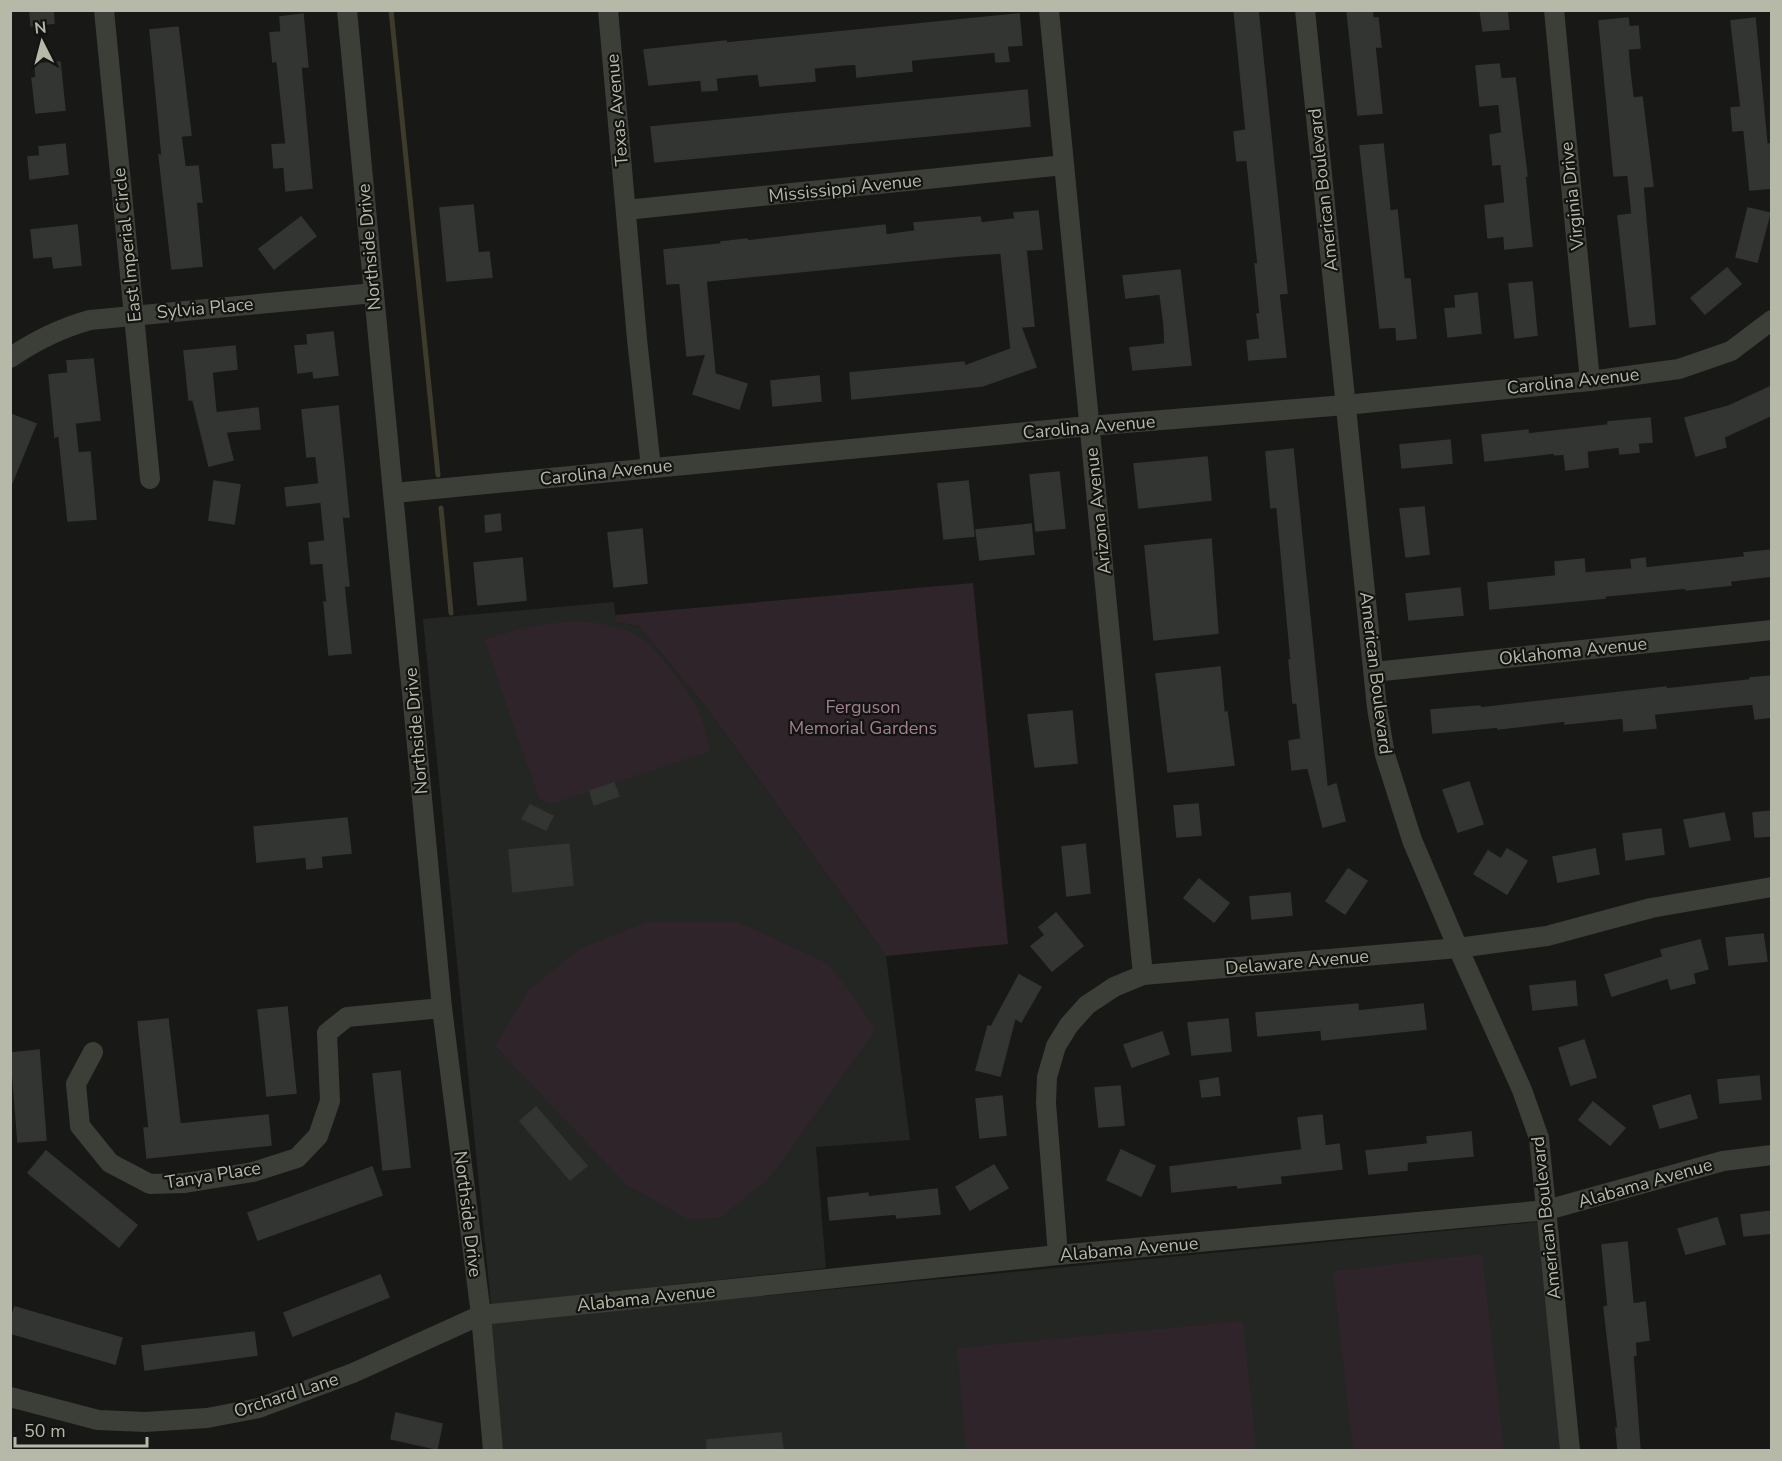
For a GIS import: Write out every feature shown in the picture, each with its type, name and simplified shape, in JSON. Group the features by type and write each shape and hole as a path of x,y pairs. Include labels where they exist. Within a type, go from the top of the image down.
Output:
{"street":[{"name":"East Imperial Circle","path":"104,10 150,479"},
{"name":"Northside Drive","path":"347,10 442,1008 481,1316 493,1450"},
{"path":"608,11 614,10"},
{"name":"Arizona Avenue","path":"1049,10 1143,975"},
{"name":"American Boulevard","path":"1305,10 1377,708 1385,755 1412,840 1514,1071 1539,1138 1570,1450"},
{"name":"Virginia Drive","path":"1554,10 1590,381"},
{"name":"Texas Avenue","path":"608,11 651,468"},
{"name":"Mississippi Avenue","path":"626,210 1064,165"},
{"name":"Sylvia Place","path":"10,358 30,344 62,328 90,320 374,293"},
{"name":"Carolina Avenue","path":"394,493 1089,426 1345,405 1590,381 1678,369 1700,362 1731,351 1772,320"},
{"name":"Oklahoma Avenue","path":"1374,672 1772,630"},
{"name":"Delaware Avenue","path":"1058,1255 1046,1103 1047,1077 1056,1046 1069,1025 1087,1005 1114,987 1143,975 1458,948 1546,936 1651,908 1772,887"},
{"name":"Tanya Place","path":"93,1052 76,1084 80,1125 110,1163 150,1184 186,1183 253,1172 297,1158 318,1136 330,1101 327,1033 347,1017 442,1008"},
{"name":"Alabama Avenue","path":"481,1316 1058,1255 1547,1210 1723,1161 1772,1155"},
{"name":"Orchard Lane","path":"10,1397 98,1420 145,1422 207,1418 259,1408 342,1377 481,1316"}],"shaded area":[{"path":"614,602 616,622 639,626 706,707 886,956 910,1140 816,1147 826,1268 491,1305 423,619"},
{"path":"1537,1222 1562,1450 500,1450 488,1322"}],"green space":[{"name":"Ferguson Memorial Gardens","path":"973,583 1008,944 886,956 706,707 639,626 616,622 615,615"},
{"path":"579,621 623,629 645,642 674,673 691,698 702,719 710,751 551,804 539,799 484,639 531,627"},
{"path":"646,922 738,922 829,964 876,1029 771,1176 720,1218 687,1219 627,1185 495,1046 528,991 579,949"},
{"path":"1482,1254 1504,1450 1353,1450 1333,1271"},
{"path":"1243,1321 1256,1450 966,1450 957,1348"}],"building":[{"path":"30,10 53,10 54,23 31,26"},
{"path":"1234,10 1258,10 1287,293 1279,294 1286,357 1249,360 1247,341 1260,339 1255,264 1258,264 1247,160 1237,161 1234,132 1246,130"},
{"path":"1347,10 1372,10 1373,18 1378,18 1381,47 1375,47 1382,113 1358,115"},
{"path":"1480,10 1507,10 1509,29 1483,31"},
{"path":"303,14 308,67 301,67 312,188 286,191 284,167 274,168 272,145 286,144 277,61 273,62 270,33 281,32 280,17"},
{"path":"1019,14 1022,45 1007,46 1009,61 996,62 995,52 911,60 912,71 857,77 856,64 814,68 815,81 760,86 758,74 716,78 717,90 702,91 701,80 649,85 644,50"},
{"path":"1628,18 1629,27 1638,26 1640,48 1628,49 1629,64 1633,98 1642,97 1653,186 1643,187 1655,324 1630,327 1618,216 1632,214 1628,175 1614,176 1599,21"},
{"path":"1755,18 1772,188 1750,190 1744,130 1733,131 1731,108 1741,107 1731,21"},
{"path":"178,27 191,135 181,136 185,167 198,166 202,202 196,202 202,266 172,269 159,155 162,155 150,30"},
{"path":"60,62 65,110 36,113 32,78 36,78 35,64"},
{"path":"1499,64 1501,79 1515,78 1527,176 1525,176 1532,246 1505,249 1504,236 1488,238 1485,206 1505,203 1501,164 1493,165 1490,135 1502,133 1499,104 1480,106 1476,66"},
{"path":"1027,90 1030,126 655,162 651,127"},
{"path":"65,144 68,174 30,179 28,157 40,156 39,147"},
{"path":"1383,144 1390,211 1397,210 1404,279 1410,279 1416,338 1397,340 1396,327 1380,328 1360,146"},
{"path":"473,205 478,253 489,252 492,277 447,281 440,208"},
{"path":"1748,208 1770,213 1757,262 1736,257"},
{"path":"1038,211 1042,249 1026,250 1034,326 1021,327 1036,367 982,386 852,399 850,373 964,362 965,366 1011,349 1001,253 959,256 706,281 715,374 747,384 739,409 693,394 706,354 687,356 680,283 667,284 664,250 885,225 886,235 915,231 914,223 980,217 981,223 1015,219 1014,213"},
{"path":"301,217 316,236 274,269 259,249"},
{"path":"77,225 81,265 54,268 52,256 34,258 31,230"},
{"path":"1727,268 1741,284 1705,314 1691,298"},
{"path":"1180,270 1191,365 1133,370 1130,348 1165,344 1164,324 1160,294 1126,298 1123,276"},
{"path":"1532,282 1537,335 1515,338 1509,284"},
{"path":"1477,293 1481,333 1448,337 1445,309 1456,308 1455,296"},
{"path":"333,332 338,375 314,378 313,371 298,373 295,346 308,345 307,335"},
{"path":"235,346 237,369 212,372 216,413 258,408 260,429 226,432 233,460 209,466 193,400 189,400 184,351"},
{"path":"93,359 100,420 75,423 78,453 90,452 96,519 68,521 59,436 55,437 49,375 68,373 67,361"},
{"path":"819,376 821,401 773,406 771,381"},
{"path":"1772,386 1772,415 1724,437 1726,447 1696,456 1685,418 1729,406"},
{"path":"338,406 349,517 342,517 349,586 344,586 351,653 329,655 323,563 311,564 309,543 325,541 321,502 287,506 285,488 319,484 316,456 307,457 302,410"},
{"path":"10,414 36,424 11,485 10,485"},
{"path":"1650,418 1652,442 1638,443 1639,452 1620,454 1619,447 1587,451 1588,467 1566,470 1564,454 1555,455 1554,453 1485,461 1482,435 1528,430 1528,434"},
{"path":"1450,440 1452,463 1402,468 1400,445"},
{"path":"1293,449 1327,787 1336,784 1345,821 1323,827 1308,768 1292,770 1289,741 1301,739 1297,703 1293,703 1277,507 1271,508 1266,452"},
{"path":"1207,457 1211,500 1139,508 1134,464"},
{"path":"1059,472 1065,528 1036,531 1030,475"},
{"path":"214,481 240,485 234,524 209,520"},
{"path":"968,481 974,536 944,539 938,484"},
{"path":"1424,507 1429,554 1406,557 1400,509"},
{"path":"500,514 501,530 486,532 485,516"},
{"path":"1031,524 1034,554 980,560 976,530"},
{"path":"642,529 647,583 614,587 608,533"},
{"path":"1211,539 1218,633 1154,640 1145,546"},
{"path":"1772,550 1772,576 1730,581 1731,585 1490,609 1488,583 1556,576 1555,562 1584,559 1585,573 1632,569 1631,560 1645,558 1646,568 1745,557 1744,553"},
{"path":"522,558 526,600 478,605 474,563"},
{"path":"1460,588 1463,615 1409,620 1406,594"},
{"path":"1220,667 1224,713 1227,712 1234,765 1168,772 1156,674"},
{"path":"1772,676 1772,717 1755,719 1753,704 1654,714 1656,728 1624,731 1623,718 1433,733 1431,710 1480,706 1480,708"},
{"path":"1072,711 1077,763 1035,767 1028,715"},
{"path":"1469,782 1483,824 1458,832 1443,790"},
{"path":"614,783 619,796 594,805 590,791"},
{"path":"1198,804 1201,835 1177,837 1174,806"},
{"path":"530,805 553,816 546,830 522,819"},
{"path":"1772,811 1772,836 1755,837 1753,813"},
{"path":"1724,813 1730,840 1690,847 1684,820"},
{"path":"347,818 351,853 321,856 322,867 307,869 306,857 257,862 254,827"},
{"path":"1661,829 1664,854 1626,860 1623,834"},
{"path":"569,844 573,885 513,892 509,850"},
{"path":"1085,844 1090,893 1067,896 1062,847"},
{"path":"1507,849 1527,861 1507,894 1474,874 1488,851 1501,859"},
{"path":"1595,849 1599,874 1558,882 1553,857"},
{"path":"1348,869 1367,881 1345,914 1326,901"},
{"path":"1199,879 1229,903 1214,922 1184,898"},
{"path":"1290,893 1292,915 1252,919 1250,897"},
{"path":"1056,913 1083,946 1052,971 1031,946 1045,935 1039,927"},
{"path":"1763,934 1767,961 1729,965 1726,938"},
{"path":"1700,940 1708,969 1693,973 1695,983 1671,989 1668,978 1612,996 1605,975 1663,957 1661,950"},
{"path":"1019,975 1041,987 1021,1022 1015,1018 1000,1076 976,1070 988,1026 991,1027"},
{"path":"1575,981 1577,1005 1533,1010 1530,986"},
{"path":"1358,1004 1358,1011 1423,1004 1426,1029 1322,1040 1321,1030 1258,1036 1256,1013"},
{"path":"287,1007 296,1093 267,1096 258,1010"},
{"path":"168,1019 180,1124 268,1115 271,1145 147,1158 144,1128 149,1128 138,1022"},
{"path":"1228,1019 1231,1051 1192,1055 1188,1023"},
{"path":"1162,1032 1169,1054 1132,1067 1124,1045"},
{"path":"1584,1040 1596,1077 1571,1085 1559,1048"},
{"path":"39,1050 46,1140 18,1142 11,1053"},
{"path":"400,1071 410,1167 383,1170 373,1074"},
{"path":"1759,1076 1761,1099 1720,1103 1718,1080"},
{"path":"1218,1078 1220,1095 1202,1097 1200,1081"},
{"path":"1120,1086 1124,1125 1099,1127 1095,1088"},
{"path":"1690,1095 1697,1118 1660,1128 1653,1106"},
{"path":"1002,1096 1006,1135 980,1138 976,1099"},
{"path":"1593,1102 1625,1128 1610,1145 1579,1120"},
{"path":"536,1107 587,1166 570,1180 520,1121"},
{"path":"1322,1115 1325,1146 1339,1144 1342,1169 1280,1176 1281,1183 1172,1192 1170,1167 1302,1150 1298,1118"},
{"path":"1471,1132 1473,1156 1407,1162 1407,1170 1369,1174 1366,1151 1428,1144 1427,1137"},
{"path":"1121,1150 1155,1166 1141,1196 1107,1180"},
{"path":"46,1151 137,1225 119,1247 28,1173"},
{"path":"994,1165 1008,1188 970,1210 956,1187"},
{"path":"372,1167 382,1195 258,1240 248,1213"},
{"path":"937,1189 940,1214 897,1218 896,1214 830,1220 828,1198 868,1193 868,1197"},
{"path":"1772,1211 1772,1233 1744,1236 1741,1215"},
{"path":"1717,1218 1725,1244 1686,1254 1678,1229"},
{"path":"1627,1242 1633,1304 1645,1302 1649,1340 1635,1342 1636,1355 1633,1356 1640,1450 1618,1450 1616,1428 1618,1428 1604,1307 1608,1306 1602,1245"},
{"path":"380,1275 389,1297 293,1336 284,1313"},
{"path":"15,1307 122,1338 115,1364 10,1333 10,1321"},
{"path":"254,1332 257,1355 145,1370 142,1346"},
{"path":"396,1413 442,1424 437,1449 391,1439"},
{"path":"781,1433 783,1450 707,1450 707,1440"}],"waterway":[{"path":"391,10 438,475"},
{"path":"441,508 451,613"}]}
